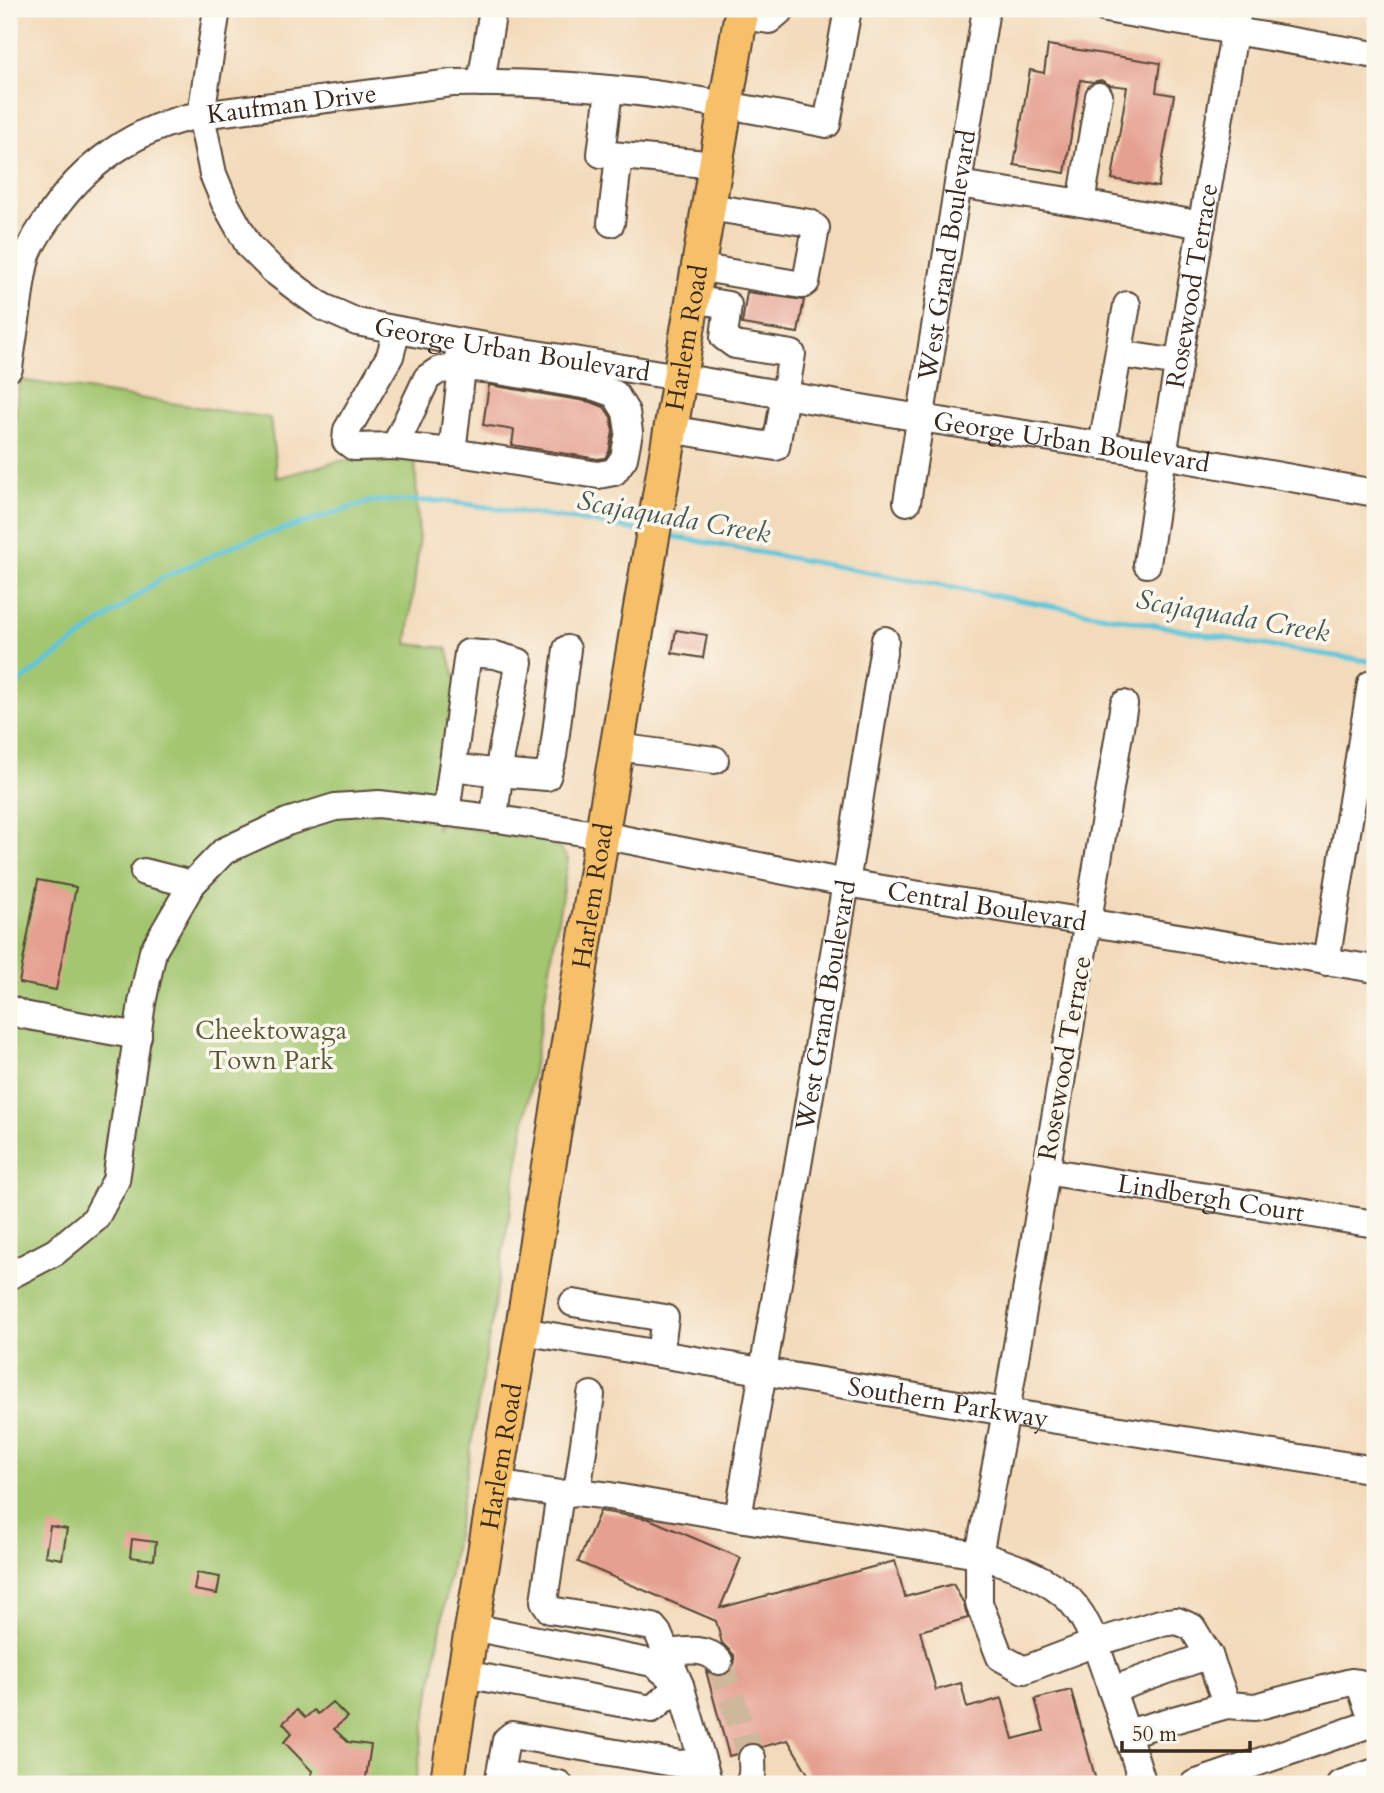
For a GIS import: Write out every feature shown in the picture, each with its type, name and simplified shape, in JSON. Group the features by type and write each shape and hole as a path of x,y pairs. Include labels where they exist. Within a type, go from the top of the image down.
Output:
{"main road":[{"name":"Harlem Road","path":"447,1784 601,835 742,13"}],"street":[{"name":"George Urban Boulevard","path":"217,9 201,116 213,174 225,203 249,246 273,270 323,307 357,322 461,342 1163,455 1375,493"},
{"path":"481,83 493,9"},
{"path":"742,13 769,20 782,9"},
{"name":"Kaufman Drive","path":"9,368 16,271 40,230 77,180 101,159 155,128 187,118 452,83 609,90 672,96 827,124 848,9"},
{"name":"West Grand Boulevard","path":"907,502 986,9"},
{"path":"1106,9 1236,20 1375,55"},
{"name":"Rosewood Terrace","path":"1147,564 1236,20"},
{"path":"609,90 601,154 716,164"},
{"path":"1081,203 1099,96"},
{"path":"611,223 619,156"},
{"path":"958,184 1202,225"},
{"path":"695,283 802,285 806,282 816,228 810,223 709,207"},
{"path":"628,439 669,437 776,447 792,354 735,345 724,337 728,305 695,283"},
{"path":"1102,446 1127,305"},
{"path":"395,446 427,378 439,370 493,370 595,387 615,394 626,412 629,432 624,458 614,472 598,475 452,452 395,446 354,447 346,441 347,430 390,356 397,330"},
{"path":"452,452 463,369 458,358 461,342"},
{"path":"1119,354 1179,363"},
{"name":"West Grand Boulevard","path":"738,1518 885,640"},
{"path":"453,767 547,777 553,756 567,649"},
{"path":"446,813 468,653 495,655 519,662 499,773 494,819"},
{"path":"1326,962 1371,684"},
{"name":"Rosewood Terrace","path":"1124,704 1006,1412 979,1555 979,1603 1000,1657 1024,1670 1095,1643 1160,1623 1177,1621 1192,1627 1209,1655 1227,1705"},
{"path":"617,747 715,760"},
{"name":"Central Boulevard","path":"9,1276 55,1252 95,1219 107,1179 138,1036 131,1001 153,951 192,884 224,851 287,822 335,807 379,804 601,835 846,883 1375,969"},
{"path":"144,872 192,884"},
{"path":"9,1009 23,1015 138,1036"},
{"name":"Lindbergh Court","path":"1045,1171 1375,1224"},
{"path":"592,1343 585,1305 665,1318 660,1354"},
{"name":"Southern Parkway","path":"522,1331 1006,1412 1375,1470"},
{"path":"591,1395 544,1601 550,1610 653,1627 659,1633 680,1685 705,1773"},
{"path":"496,1484 610,1496 979,1555 1008,1564 1064,1594 1080,1614 1095,1643 1143,1784"},
{"path":"471,1627 653,1663 680,1685"},
{"path":"667,1653 696,1650 712,1654 719,1661"},
{"path":"1112,1690 1209,1655"},
{"path":"464,1674 652,1709 680,1685"},
{"path":"1127,1733 1227,1705 1255,1707 1351,1682 1359,1684 1374,1725 1194,1784"},
{"path":"559,1784 499,1779 506,1740 512,1735 680,1765 705,1773"},
{"path":"748,1784 752,1774 752,1758"},
{"path":"1340,1784 1375,1772"}],"green space":[{"name":"Cheektowaga Town Park","path":"20,380 270,418 277,478 339,461 415,458 419,543 407,644 447,648 457,686 436,831 439,824 546,841 562,851 568,859 415,1784 9,1784 9,455"}],"building":[{"path":"1048,45 1160,63 1156,92 1174,95 1158,187 1112,179 1127,87 1110,85 1101,80 1080,80 1065,173 1014,165 1030,70 1044,73"},
{"path":"747,292 804,300 798,333 742,324"},
{"path":"489,385 591,402 604,407 611,417 613,432 609,452 605,458 598,459 512,445 514,430 483,425"},
{"path":"676,630 707,635 703,658 672,653"},
{"path":"38,880 76,887 56,990 19,983"},
{"path":"600,1511 649,1519 741,1558 720,1608 895,1561 905,1597 953,1584 968,1618 920,1631 936,1690 961,1683 967,1708 1002,1698 1013,1739 1044,1731 1035,1699 1071,1690 1097,1784 814,1784 788,1740 762,1747 751,1742 743,1745 737,1754 729,1756 706,1671 715,1676 724,1676 734,1665 734,1655 722,1643 716,1621 578,1562"},
{"path":"50,1526 67,1529 62,1559 45,1556"},
{"path":"132,1539 156,1542 154,1560 130,1557"},
{"path":"197,1573 220,1577 217,1594 194,1590"},
{"path":"332,1702 347,1717 334,1729 348,1742 371,1745 365,1784 309,1784 312,1771 284,1742 292,1733 283,1723 297,1710 305,1718 314,1710 318,1714"}],"waterway":[{"name":"Scajaquada Creek","path":"9,690 160,579 237,544 372,501 444,501 642,531"},
{"name":"Scajaquada Creek","path":"665,535 1275,647 1375,662"}],"tunnel":[{"path":"719,1661 752,1758"}]}
